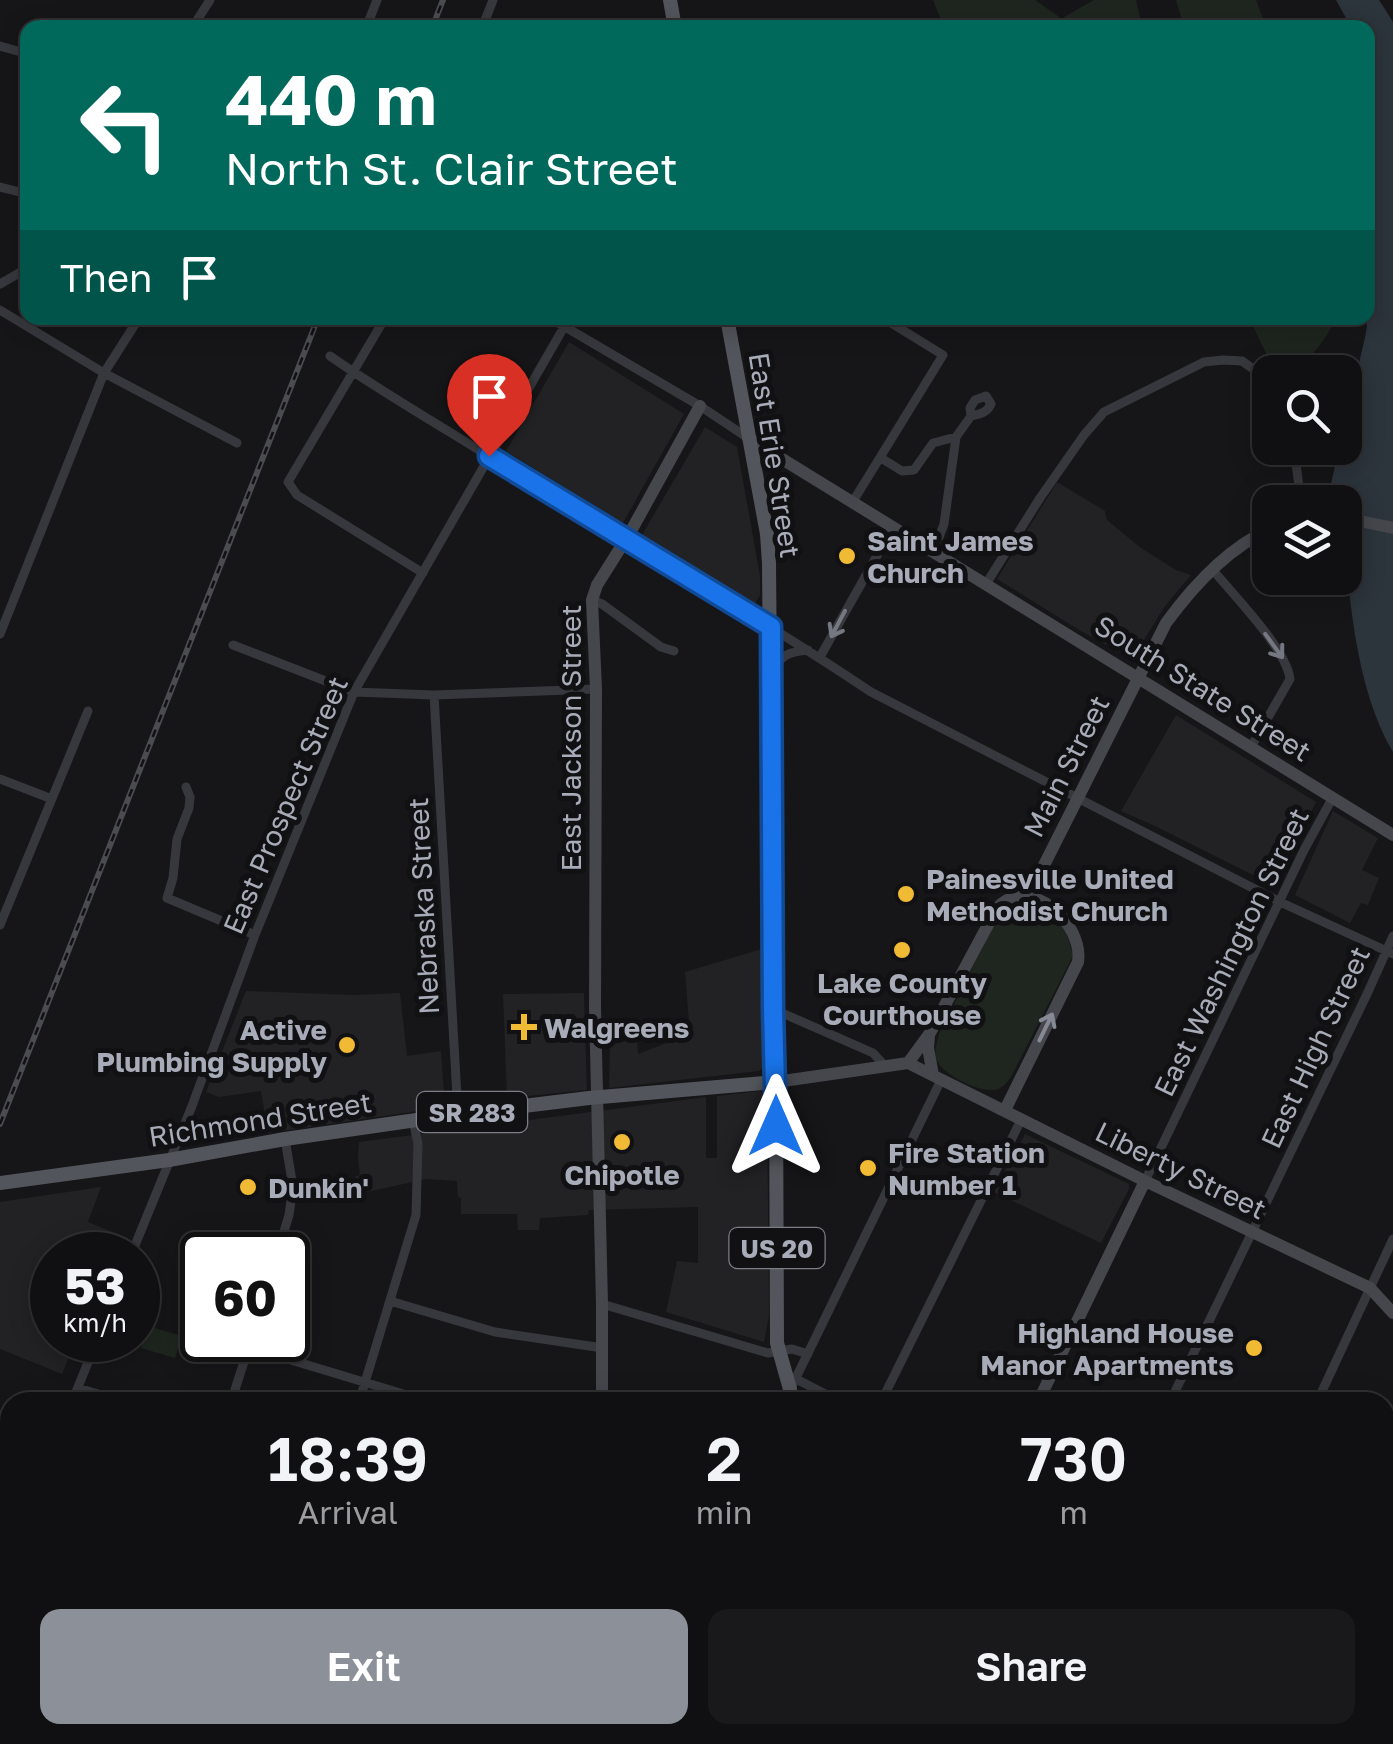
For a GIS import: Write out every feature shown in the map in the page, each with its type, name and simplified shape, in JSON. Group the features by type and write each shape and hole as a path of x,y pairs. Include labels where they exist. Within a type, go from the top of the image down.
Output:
{"main road":[{"name":"East Erie Street","path":"728,325 767,534 776,1082"},
{"name":"Richmond Street","path":"0,1183 458,1114 776,1082"},
{"name":"US 20","path":"776,1082 777,1325 780,1352 792,1390"}],"street":[{"path":"24,325 104,374 236,442"},
{"path":"0,634 104,374 136,325"},
{"path":"381,325 288,482 297,495 424,573"},
{"path":"561,325 748,438"},
{"path":"852,503 943,355 894,325"},
{"name":"East Prospect Street","path":"140,1232 354,692 564,327"},
{"path":"330,356 880,698 1280,902 1389,952"},
{"path":"986,584 1040,498 1104,412 1204,362 1242,362 1252,369"},
{"name":"East Jackson Street","path":"602,1392 592,600 597,584 700,406"},
{"path":"934,553 944,524 956,437 971,416"},
{"path":"880,458 902,470 914,470 933,443 956,437"},
{"name":"South State Street","path":"748,438 1393,835"},
{"path":"1362,522 1393,528"},
{"path":"820,658 892,529"},
{"name":"Main Street","path":"1028,897 1166,624 1228,555 1252,538"},
{"path":"1214,570 1288,667 1290,680 1251,747"},
{"path":"592,600 661,647 674,651"},
{"path":"234,645 354,692 434,695 596,689"},
{"path":"772,672 788,653 808,650"},
{"name":"Nebraska Street","path":"434,695 458,1114"},
{"path":"0,925 88,712"},
{"path":"0,779 52,799"},
{"path":"186,787 190,797 177,839 167,898 255,935"},
{"name":"East Washington Street","path":"1145,1181 1333,798"},
{"path":"937,1078 908,1063 930,1033 997,908 1010,898 1028,897 1062,916 1078,942 1078,962 1005,1110"},
{"name":"East High Street","path":"1175,1392 1389,952 1393,936"},
{"path":"773,1010 873,1053 885,1066"},
{"path":"792,1390 937,1078 928,1048 930,1033"},
{"name":"Richmond Street","path":"776,1082 908,1063"},
{"name":"Liberty Street","path":"937,1078 1370,1288 1393,1313"},
{"path":"362,1392 416,1215 418,1144 414,1120"},
{"path":"886,1392 1021,1120"},
{"path":"284,1232 293,1187 285,1139"},
{"path":"1043,1392 1145,1181"},
{"path":"1322,1392 1393,1239"},
{"path":"390,1301 495,1332 602,1348"},
{"path":"602,1304 768,1353 792,1349 808,1354"},
{"path":"76,1392 88,1362"},
{"path":"234,1392 241,1362"},
{"path":"300,1362 395,1392"},
{"path":"78,1388 91,1392"}],"shaded area":[{"path":"933,0 1035,0 1061,20 941,20"},
{"path":"1094,0 1136,0 1140,20 1066,20 1064,17"},
{"path":"1176,0 1256,0 1263,19 1260,20 1182,20"},
{"path":"1336,0 1379,0 1393,22 1393,752 1369,696 1350,597 1362,595 1362,485 1331,484 1335,465 1362,465 1361,355 1367,325 1375,325 1375,20 1347,20"},
{"path":"1252,325 1332,325 1310,355 1267,355"},
{"path":"569,342 684,414 623,523 506,451"},
{"path":"705,427 737,447 760,576 760,595 755,604 642,535"},
{"path":"1057,482 1105,511 1107,520 1141,548 1191,575 1165,606 1132,659 997,579"},
{"path":"1176,715 1316,802 1275,886 1121,811"},
{"path":"1333,811 1378,838 1362,870 1379,878 1368,905 1361,903 1350,923 1295,895"},
{"path":"1031,908 1060,924 1073,956 1011,1077 993,1090 974,1087 954,1077 936,1059 939,1034 994,925 1011,913"},
{"path":"765,948 763,1068 609,1088 610,1044 637,1039 638,1054 690,1034 685,972"},
{"path":"246,991 400,993 407,1056 441,1051 445,1107 268,1133 261,1091 219,1097 206,1092"},
{"path":"584,993 587,1090 507,1098 503,994"},
{"path":"760,1091 767,1098 769,1316 764,1342 666,1312 677,1261 698,1263 698,1207 589,1210 588,1215 540,1218 539,1230 518,1230 517,1214 461,1214 457,1181 426,1179 358,1194 355,1177 360,1175 359,1142 706,1097 706,1158 717,1158 717,1096"},
{"path":"1025,1134 1129,1184 1101,1243 994,1192"},
{"path":"101,1187 88,1222 113,1232 30,1232 30,1361 0,1349 0,1202"},
{"path":"160,1330 180,1335 175,1358 160,1354"},
{"path":"32,1362 67,1362 62,1374"}],"railway":[{"path":"435,20 443,0"},
{"path":"0,1124 315,325"}],"place":[{"name":"Saint James Church","path":"847,556"},
{"name":"Painesville United Methodist Church","path":"906,894"},
{"name":"Lake County Courthouse","path":"902,950"},
{"name":"Walgreens","path":"524,1027"},
{"name":"Active Plumbing Supply","path":"347,1045"},
{"name":"Chipotle","path":"622,1142"},
{"name":"Fire Station Number 1","path":"868,1168"},
{"name":"Dunkin'","path":"248,1187"},
{"name":"Highland House Manor Apartments","path":"1254,1348"}],"route":[{"path":"489,456 771,627 776,1126"}]}
